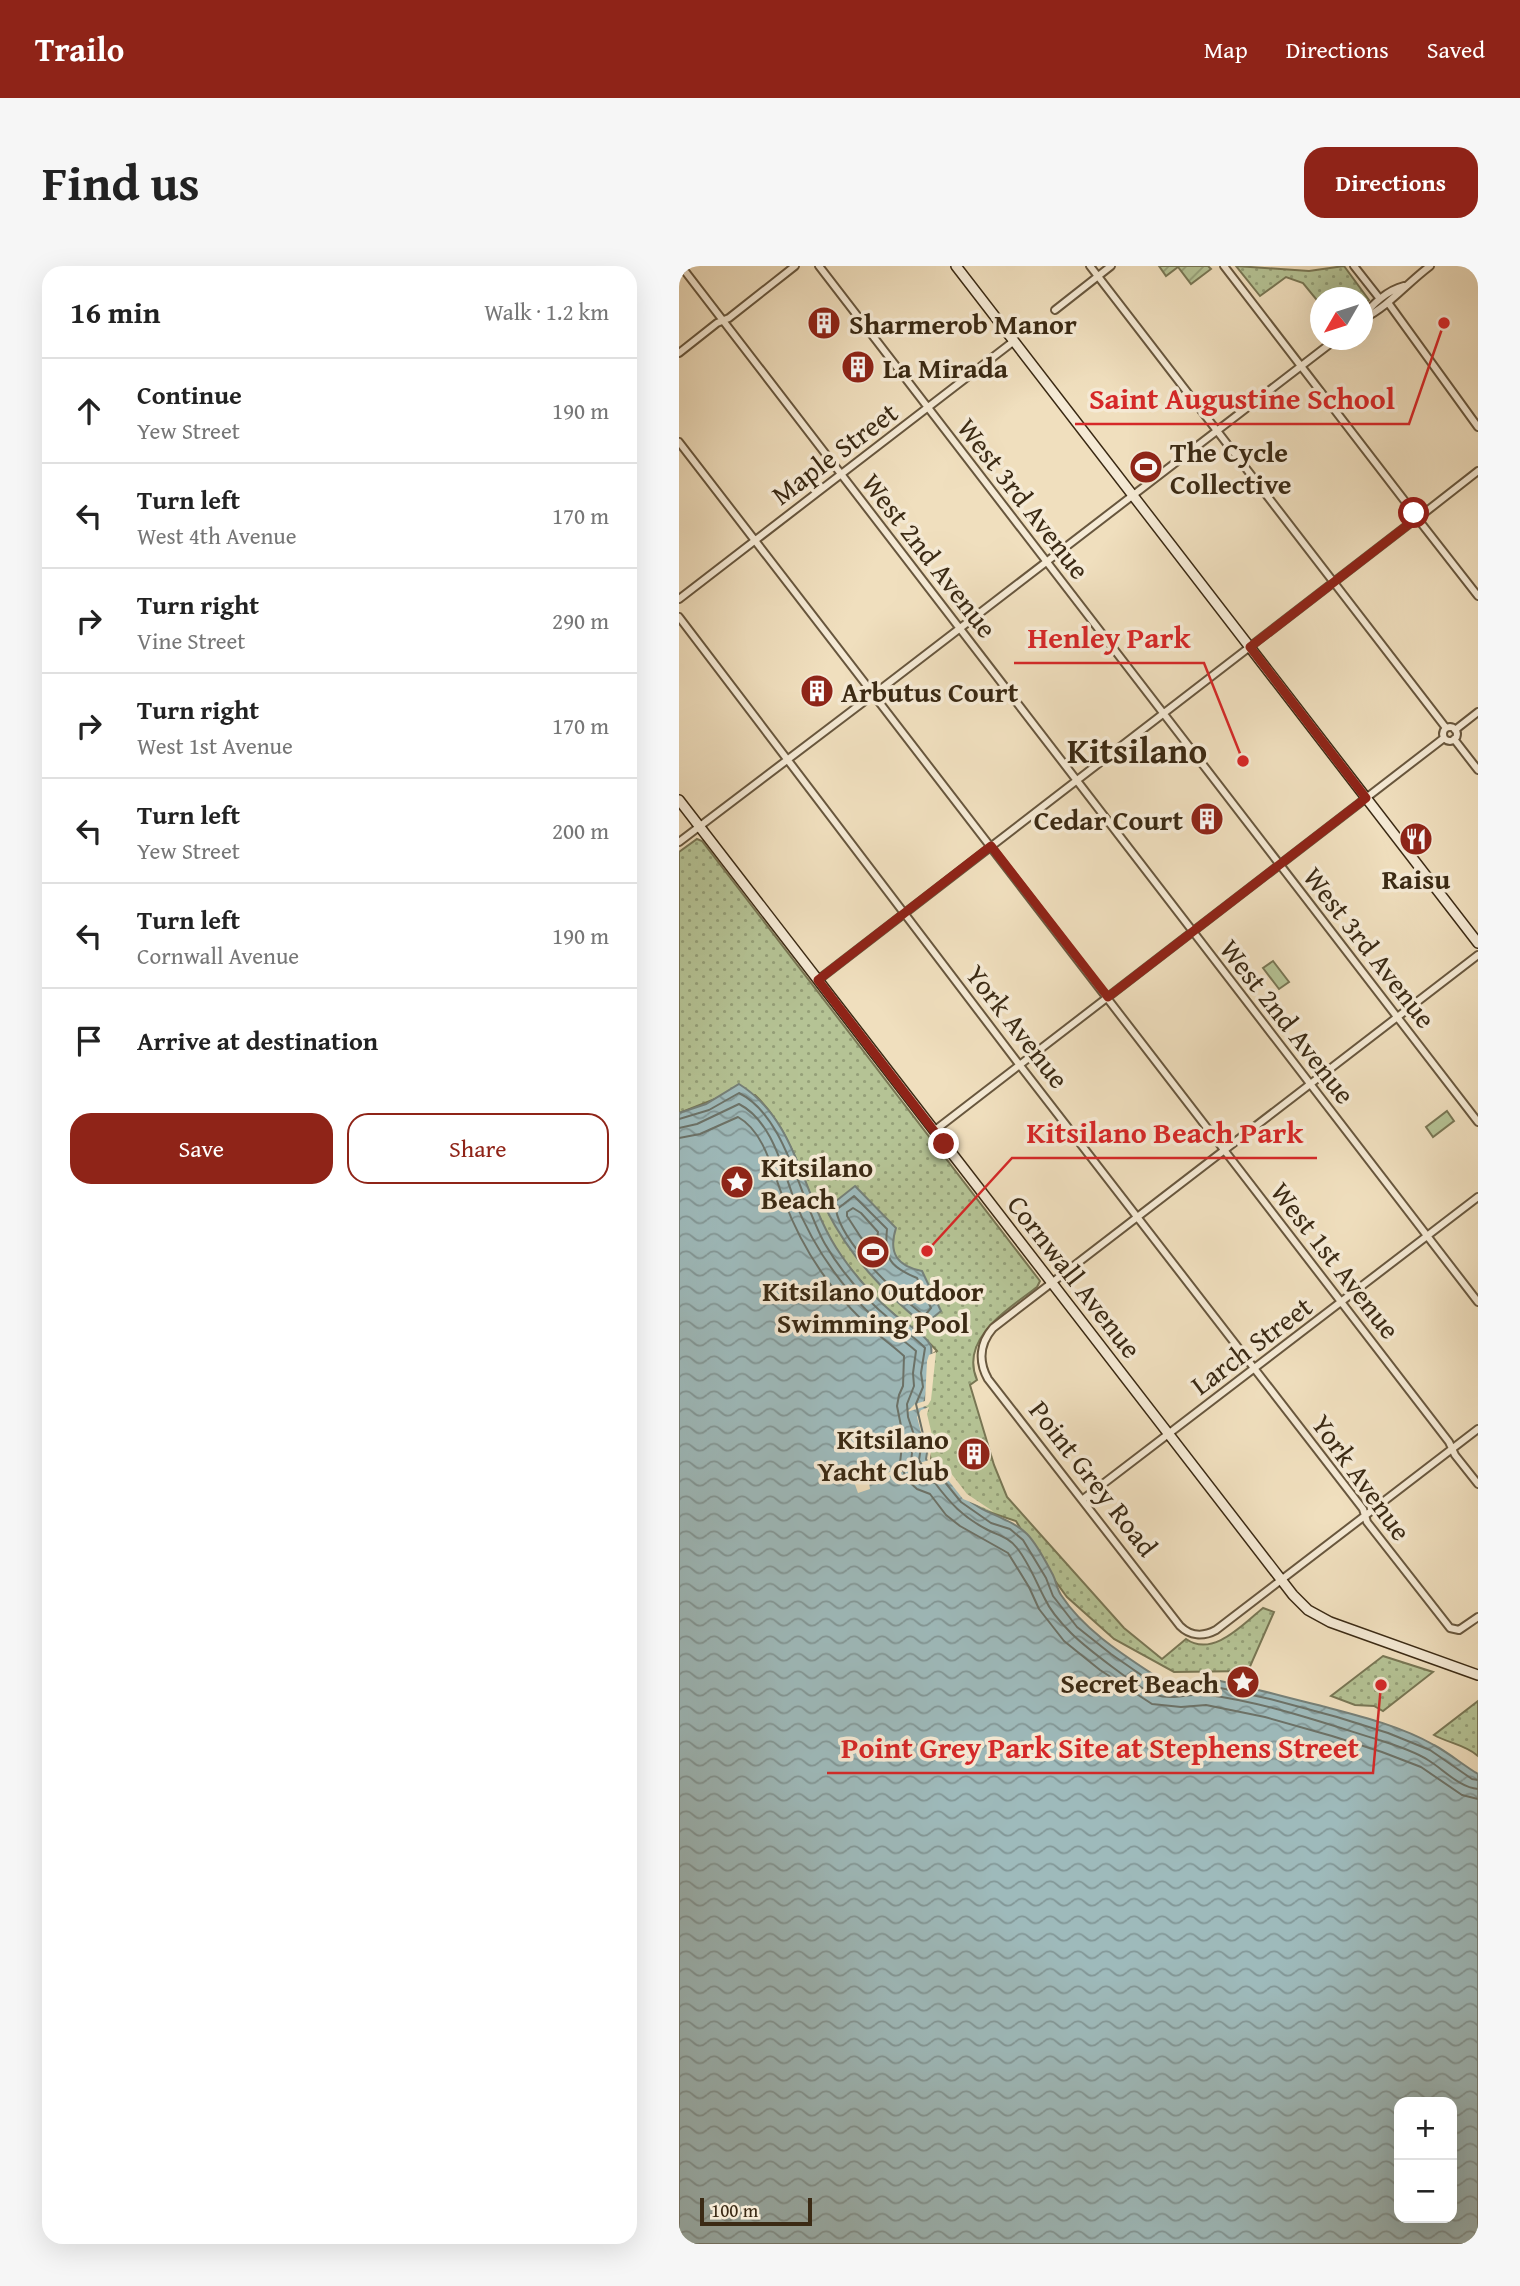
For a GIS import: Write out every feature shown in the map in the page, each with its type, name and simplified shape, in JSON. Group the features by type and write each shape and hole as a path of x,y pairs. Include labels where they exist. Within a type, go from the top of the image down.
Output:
{"main road":[{"path":"956,266 1478,943"},
{"name":"Cornwall Avenue","path":"679,800 1281,1581"},
{"path":"1281,1581 1308,1610 1330,1622 1478,1675"}],"street":[{"name":"West 2nd Avenue","path":"681,266 1478,1302"},
{"path":"679,353 795,266"},
{"name":"West 3rd Avenue","path":"819,266 1478,1122"},
{"path":"1090,266 1445,728"},
{"path":"1055,310 1111,266"},
{"path":"818,980 1413,521 1414,513 1224,266"},
{"path":"1354,266 1380,299"},
{"path":"1373,307 1380,299 1404,286 1430,266"},
{"path":"1373,313 1389,304 1404,286"},
{"path":"1389,304 1478,426"},
{"name":"Maple Street","path":"679,598 1014,341"},
{"path":"679,842 1322,350"},
{"name":"West 1st Avenue","path":"679,442 1342,1301 1478,1484"},
{"path":"1414,513 1423,514 1478,471"},
{"path":"1421,523 1424,520 1423,514"},
{"path":"1413,521 1421,523 1478,596"},
{"name":"York Avenue","path":"679,617 1363,1509 1367,1522 1450,1628 1459,1630 1478,1618"},
{"path":"1455,730 1478,712"},
{"path":"1444,738 1448,741 1454,739 1457,734 1450,727 1445,728"},
{"path":"1444,738 1445,728"},
{"path":"934,1131 1444,738"},
{"path":"1454,739 1478,771"},
{"path":"1052,1283 1478,955"},
{"name":"Larch Street","path":"1082,1500 1478,1197"},
{"name":"Point Grey Road","path":"1052,1283 993,1328 984,1342 982,1355 988,1378 1186,1631 1196,1634 1216,1630 1281,1581"},
{"path":"1281,1581 1478,1429"}],"green space":[{"path":"1159,266 1208,266 1211,269 1191,284 1178,267 1166,276"},
{"path":"1236,266 1309,271 1344,266 1359,287 1310,287 1310,292 1303,283 1286,277 1260,296"},
{"path":"697,839 702,841 1040,1281 1037,1287 990,1326 975,1351 973,1365 977,1380 970,1385 994,1465 1007,1497 1124,1628 1162,1659 1186,1639 1196,1644 1217,1642 1237,1630 1263,1608 1274,1612 1248,1671 1174,1672 1114,1639 1067,1597 1016,1521 977,1508 933,1468 918,1408 929,1357 937,1351 881,1303 841,1256 819,1216 793,1152 770,1112 755,1095 720,1097 679,1113 679,852"},
{"path":"1273,961 1289,982 1279,989 1263,968"},
{"path":"1447,1111 1454,1121 1433,1137 1426,1127"},
{"path":"1383,1656 1433,1672 1383,1711 1374,1706 1355,1705 1331,1696"},
{"path":"1478,1701 1478,1756 1434,1735"}],"water":[{"path":"739,1084 759,1100 775,1119 788,1140 817,1210 841,1255 873,1294 931,1346 930,1376 923,1406 926,1408 924,1414 930,1434 926,1459 929,1464 944,1473 971,1502 1013,1523 1027,1534 1053,1575 1061,1595 1092,1630 1130,1659 1164,1680 1220,1681 1362,1717 1421,1738 1478,1774 1478,2244 679,2244 679,1113 706,1104"},
{"name":"Kitsilano Outdoor Swimming Pool","path":"855,1186 896,1228 893,1245 897,1257 906,1266 922,1271 941,1311 924,1325 895,1299 857,1258 826,1209"}],"pier":[{"path":"936,1352 931,1400 928,1405 907,1412 915,1404 925,1401 927,1361 929,1355"},
{"path":"929,1407 927,1414 933,1439 922,1436 917,1417 921,1410"},
{"path":"931,1451 930,1459 933,1463 947,1468 967,1494 994,1512 963,1499 941,1471 916,1471 925,1465 869,1482 870,1489 858,1493 852,1476 865,1472 867,1479 929,1460 928,1452"}],"place":[{"name":"Sharmerob Manor","path":"824,323"},
{"name":"Saint Augustine School","path":"1444,323"},
{"name":"La Mirada","path":"858,367"},
{"name":"The Cycle Collective","path":"1146,467"},
{"name":"Arbutus Court","path":"817,691"},
{"name":"Henley Park","path":"1243,761"},
{"name":"Cedar Court","path":"1207,819"},
{"name":"Raisu","path":"1416,839"},
{"name":"Kitsilano Beach","path":"737,1182"},
{"name":"Kitsilano Beach Park","path":"927,1251"},
{"name":"Kitsilano Outdoor Swimming Pool","path":"873,1252"},
{"name":"Kitsilano Yacht Club","path":"974,1454"},
{"name":"Secret Beach","path":"1243,1682"},
{"name":"Point Grey Park Site at Stephens Street","path":"1381,1685"}],"district":[{"name":"Kitsilano","path":"1137,750"}],"route":[{"path":"944,1144 818,980 991,846 1108,997 1366,798 1250,647 1413,521 1414,513"}]}
